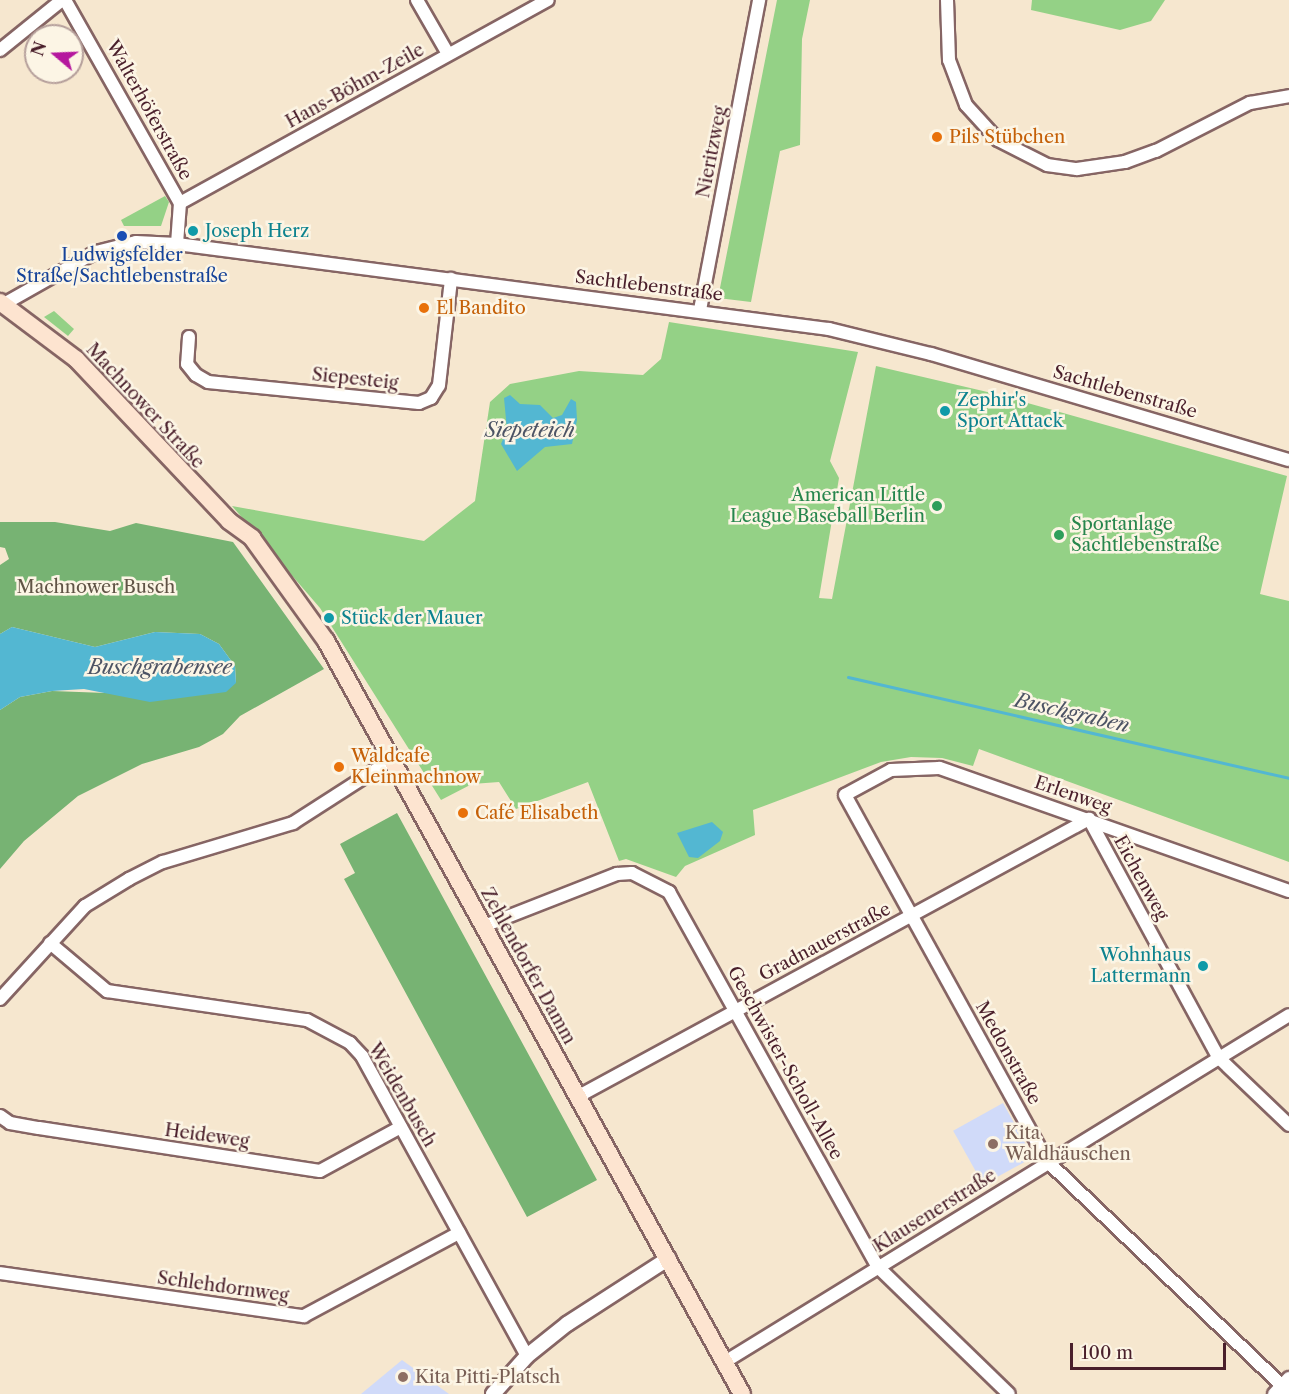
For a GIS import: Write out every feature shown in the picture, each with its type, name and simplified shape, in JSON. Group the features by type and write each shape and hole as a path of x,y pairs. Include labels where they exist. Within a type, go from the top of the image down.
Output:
{"main road":[{"name":"Machnower Straße","path":"1,304 76,359 252,545"},
{"name":"Zehlendorfer Damm","path":"252,545 326,641 577,1097 669,1258 723,1363 742,1394"}],"street":[{"path":"0,50 64,0"},
{"name":"Walterhöferstraße","path":"64,0 180,203 177,243"},
{"path":"417,0 448,54"},
{"name":"Hans-Böhm-Zeile","path":"180,203 548,0"},
{"name":"Nieritzweg","path":"700,310 759,0"},
{"path":"947,0 946,44 962,98 998,140 1036,162 1077,169 1125,162 1156,151 1250,103 1289,96"},
{"name":"Sachtlebenstraße","path":"1,304 96,252 135,242 177,243 700,310 829,329 931,354 1289,460"},
{"name":"Siepesteig","path":"189,337 187,364 208,382 419,403 430,398 439,385 451,279"},
{"path":"0,999 85,906 129,879 163,862 292,823 391,760"},
{"name":"Erlenweg","path":"845,795 891,770 939,768 1289,891"},
{"name":"Medonstraße","path":"845,795 1048,1162 1283,1387"},
{"name":"Gradnauerstraße","path":"577,1097 1089,819"},
{"name":"Eichenweg","path":"1089,819 1219,1058 1289,1125"},
{"name":"Geschwister-Scholl-Allee","path":"484,926 616,874 632,873 669,892 878,1267 1009,1394"},
{"name":"Weidenbusch","path":"50,943 107,991 307,1020 334,1032 362,1056 528,1356"},
{"name":"Klausenerstraße","path":"723,1363 1289,1015"},
{"name":"Heideweg","path":"0,1116 10,1123 39,1128 320,1171 401,1127"},
{"name":"Schlehdornweg","path":"0,1273 304,1316 459,1233"},
{"path":"493,1394 528,1356 567,1324 669,1258"}],"shaded area":[{"name":"Kita Waldhäuschen","path":"1003,1103 1033,1157 983,1185 953,1131"},
{"name":"Kita Pitti-Platsch","path":"402,1360 449,1394 361,1394"}],"green space":[{"path":"777,0 810,0 802,39 800,145 780,151 751,302 718,298"},
{"path":"1032,0 1165,0 1151,21 1120,30 1031,10"},
{"path":"165,196 169,202 161,226 124,226 121,220"},
{"path":"54,311 74,329 68,336 44,317"},
{"path":"669,322 858,352 830,461 839,478 819,598 832,599 876,366 996,394 1287,476 1260,594 1289,601 1289,862 979,749 973,766 942,758 911,757 881,762 753,810 755,835 685,866 676,877 626,859 619,861 588,782 516,809 499,782 472,784 441,800 320,608 232,506 424,541 475,501 490,402 510,384 579,371 643,375 661,359"},
{"name":"Machnower Busch","path":"0,522 55,522 110,531 136,523 233,542 324,669 240,716 223,734 199,747 142,764 78,796 24,841 0,869 0,710 20,697 52,691 106,693 236,682 235,666 219,644 200,634 155,632 95,647 12,627 0,634 0,565 9,559 5,548 0,547"},
{"path":"397,813 597,1180 527,1217 344,879 355,873 340,844"}],"water":[{"name":"Siepeteich","path":"510,395 520,404 540,405 553,418 562,415 571,399 576,402 577,420 572,444 545,447 517,471 501,444 507,430 504,398"},
{"name":"Buschgrabensee","path":"12,627 95,647 155,632 200,634 219,644 235,666 236,683 226,692 150,702 84,689 52,691 20,697 0,710 0,634"},
{"path":"712,822 723,832 720,841 698,858 689,857 677,833"}],"waterway":[{"name":"Buschgraben","path":"848,677 1289,778"}],"place":[{"name":"Pils Stübchen","path":"937,137"},
{"name":"Joseph Herz","path":"193,231"},
{"name":"Ludwigsfelder Straße/Sachtlebenstraße","path":"122,236"},
{"name":"El Bandito","path":"424,308"},
{"name":"Zephir's Sport Attack","path":"945,411"},
{"name":"American Little League Baseball Berlin","path":"937,506"},
{"name":"Sportanlage Sachtlebenstraße","path":"1059,535"},
{"name":"Stück der Mauer","path":"329,618"},
{"name":"Waldcafe Kleinmachnow","path":"339,767"},
{"name":"Café Elisabeth","path":"463,813"},
{"name":"Wohnhaus Lattermann","path":"1203,966"},
{"name":"Kita Waldhäuschen","path":"993,1144"},
{"name":"Kita Pitti-Platsch","path":"403,1377"}]}
